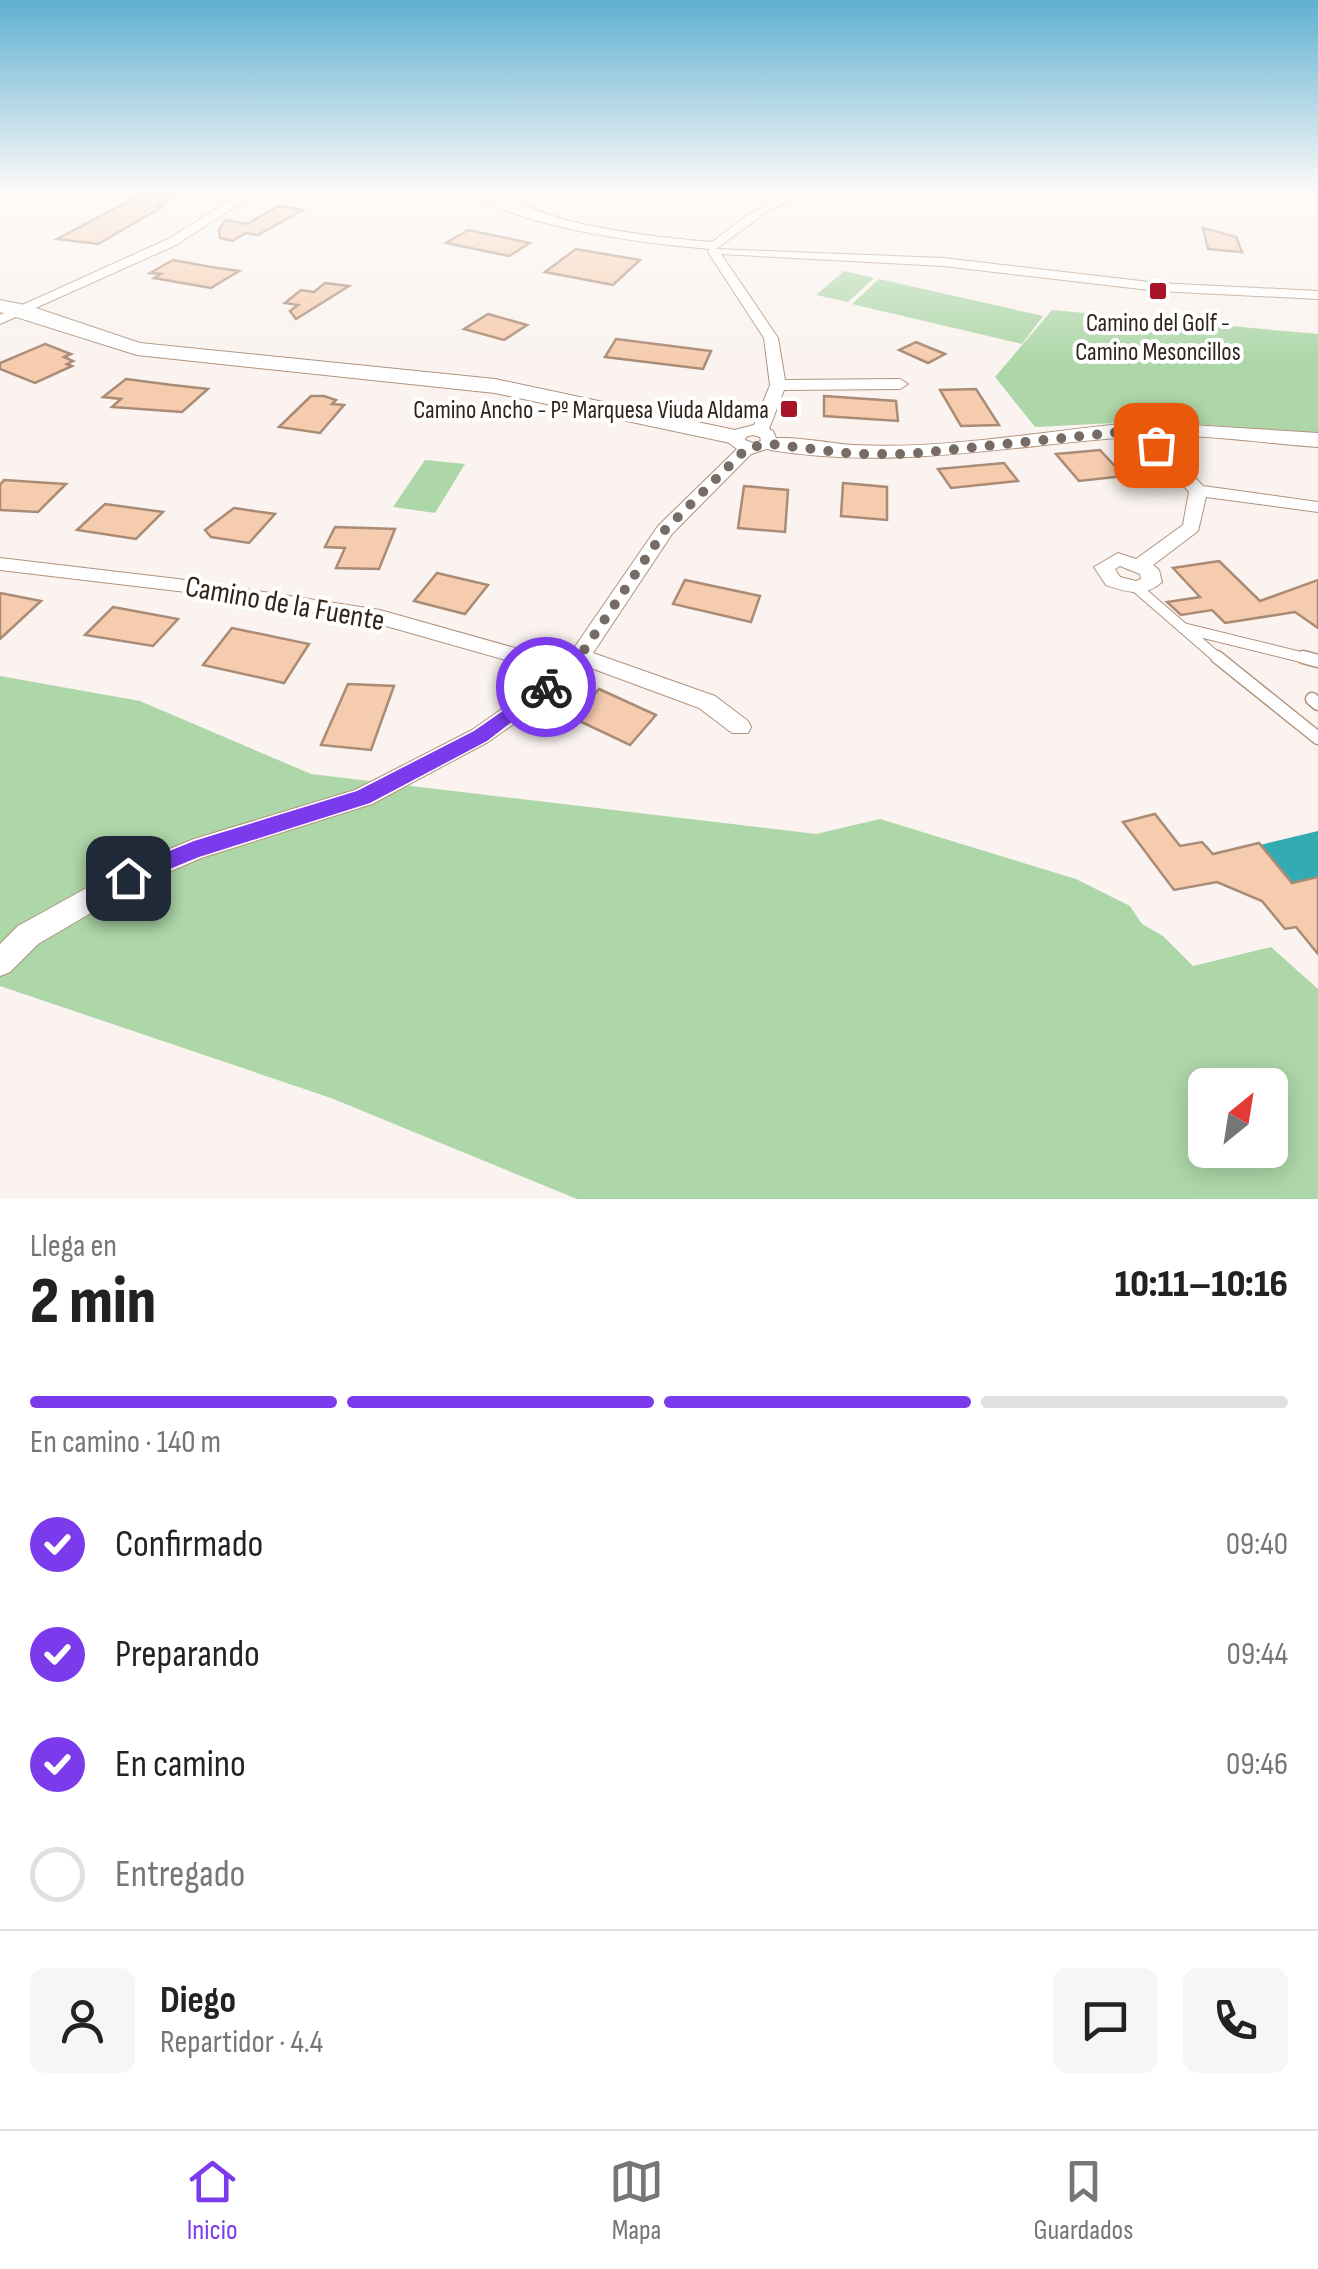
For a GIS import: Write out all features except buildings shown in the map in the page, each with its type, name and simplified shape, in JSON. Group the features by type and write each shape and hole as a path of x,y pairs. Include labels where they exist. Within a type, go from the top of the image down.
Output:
{"street":[{"path":"0,320 11,308 157,248"},
{"path":"0,963 28,935 128,878 194,850 363,797 397,780 480,736 527,704 572,662 665,530 753,440 778,385 771,338 742,298 720,248 846,260 943,262 1158,287 1318,295"},
{"path":"11,308 137,349 495,386 753,440 854,454 909,454 1173,428 1318,440"},
{"path":"778,385 900,384"},
{"path":"1140,430 1198,492 1318,506"},
{"path":"1142,564 1192,527 1198,492"},
{"path":"1118,559 1142,564 1150,570 1152,582 1137,588 1113,581 1104,567 1118,559"},
{"name":"Camino de la Fuente","path":"0,564 186,586 380,617 572,662 706,702 740,728"}],"lane":[{"path":"1137,588 1318,738"},
{"path":"1182,628 1318,661"}],"green space":[{"path":"844,271 874,278 848,302 816,295"},
{"path":"879,279 1043,316 1022,344 852,304"},
{"path":"1052,310 1318,334 1318,433 1154,421 1035,427 995,377"},
{"path":"425,460 465,464 435,513 393,507"},
{"path":"0,676 140,701 311,774 816,834 880,819 1076,879 1130,906 1142,924 1163,936 1193,966 1271,947 1318,989 1318,1199 577,1199 331,1098 0,986"}],"water":[{"path":"1318,831 1318,877 1292,883 1260,845"}],"way so far":[{"path":"546,687 580,656 665,530 747,448 770,444 854,454 909,454 1140,430 1156,445"}],"place":[{"name":"Camino del Golf - Camino Mesoncillos","path":"1158,291"},
{"name":"Camino Ancho - Pº Marquesa Viuda Aldama","path":"789,409"}],"route":[{"path":"128,878 194,850 363,797 480,736 546,687"}]}
